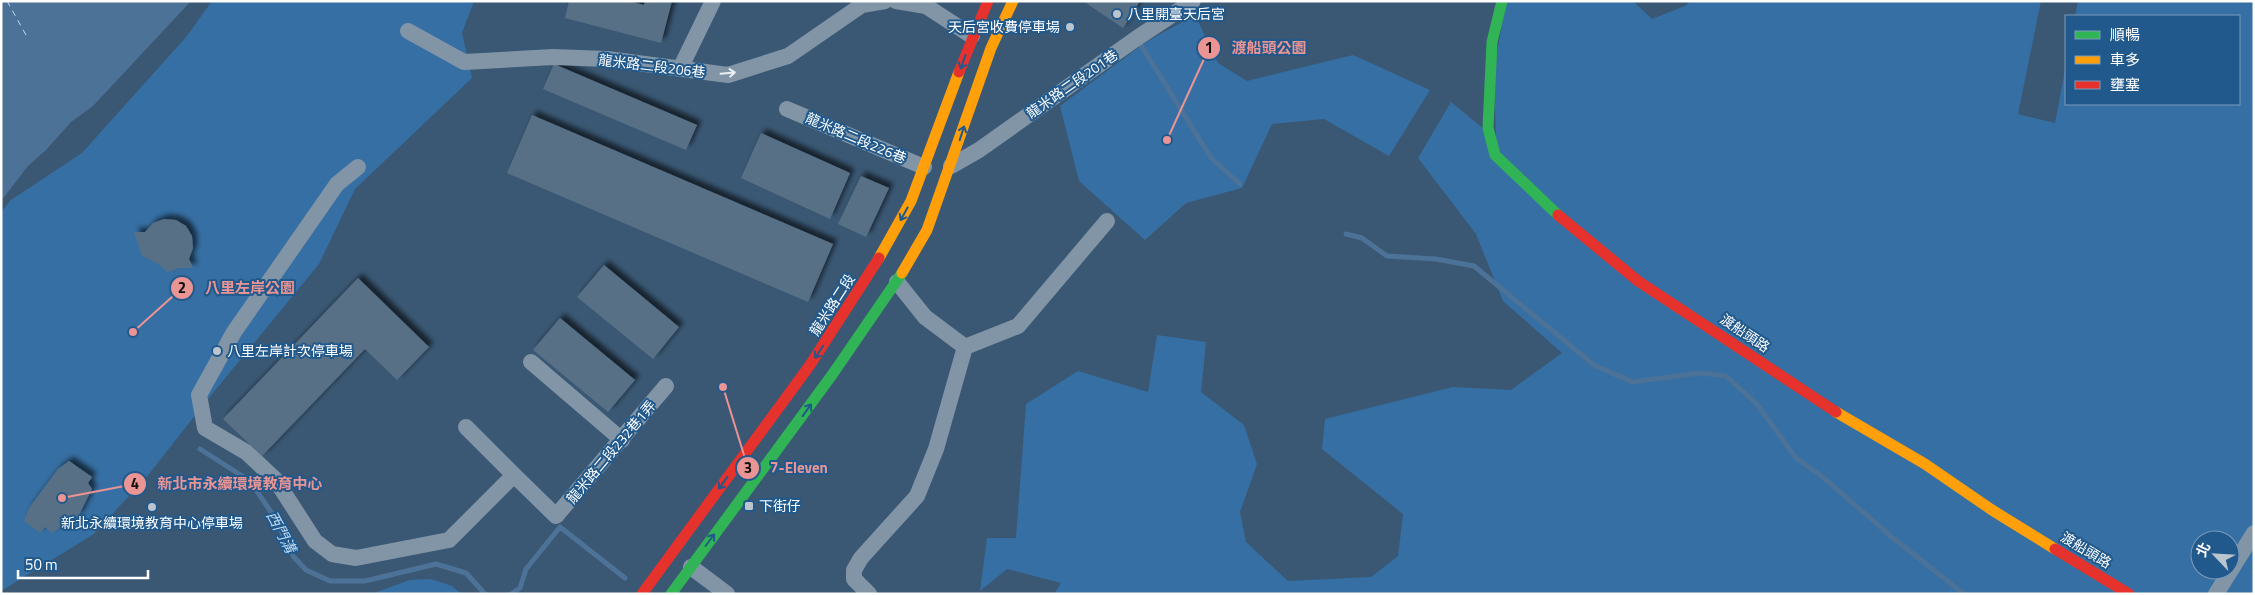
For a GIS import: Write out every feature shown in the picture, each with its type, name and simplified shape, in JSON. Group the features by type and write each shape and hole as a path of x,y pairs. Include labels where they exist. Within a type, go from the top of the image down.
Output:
{"main road":[{"name":"龍米路二段","path":"642,594 815,357 869,276 911,201 972,36 988,1"},
{"path":"671,594 832,375 897,282 927,230 951,166 990,48 1013,1"},
{"name":"渡船頭路","path":"1502,1 1492,42 1488,128 1495,155 1519,180 1576,233 1638,281 1844,417 1925,464 1992,510 2129,594"},
{"path":"924,167 951,166"}],"street":[{"path":"680,68 713,1"},
{"name":"龍米路二段206巷","path":"408,31 464,62 553,57 607,59 728,75 788,56 862,5 885,1"},
{"path":"896,1 926,6 972,36"},
{"name":"龍米路二段201巷","path":"951,166 979,150 1137,38 1193,1"},
{"name":"龍米路二段226巷","path":"787,109 924,167"},
{"path":"358,167 337,184 234,332 198,395 205,428 246,452 275,479 315,541 332,554 356,558 449,540 514,475 466,427"},
{"path":"965,347 1018,326 1107,221"},
{"path":"897,282 925,317 965,347"},
{"path":"869,594 854,579 854,570 861,558 917,496 936,449 965,347"},
{"path":"531,362 622,440"},
{"name":"龍米路二段232巷1弄","path":"514,475 556,516 666,386"},
{"path":"2216,594 2254,533"},
{"path":"691,567 727,594"}],"shaded area":[{"path":"1,1 191,1 93,106 71,122 46,150 28,166 1,201"},
{"path":"212,1 474,1 462,33 472,78 355,189 319,264 149,474 94,534 1,591 1,212 11,200 82,153 187,36"},
{"path":"1506,1 1633,1 1652,19 1687,5 1689,1 2041,1 2018,114 2055,123 2065,70 2065,105 2240,105 2240,15 2075,15 2078,1 2254,1 2254,594 1054,594 1061,583 1007,569 980,591 987,538 1016,538 1026,404 1078,371 1148,392 1157,335 1206,342 1201,392 1244,425 1257,464 1240,512 1246,542 1288,581 1371,577 1398,556 1403,514 1322,449 1325,419 1453,387 1511,390 1562,353 1503,301 1476,234 1418,158 1451,102 1496,139 1494,71"},
{"path":"1195,15 1218,63 1247,81 1353,55 1430,90 1389,156 1324,119 1272,124 1242,188 1186,203 1145,240 1079,181 1060,106 1146,42"},
{"path":"431,579 452,586 461,594 371,594 410,580"}],"building":[{"path":"569,1 629,1 644,5 645,1 672,1 661,43 565,18"},
{"name":"八里開臺天后宮","path":"1083,1 1140,1 1123,28"},
{"path":"554,64 697,125 686,150 543,89"},
{"path":"532,115 833,244 808,302 507,173"},
{"path":"761,133 850,173 830,219 741,178"},
{"path":"861,176 889,188 866,237 838,224"},
{"path":"164,219 176,220 186,226 192,236 193,248 189,259 193,268 179,268 168,272 157,263 142,256 134,232 145,232 153,223"},
{"path":"604,265 679,327 653,359 577,297"},
{"path":"358,278 429,347 397,380 365,349 262,456 223,419"},
{"path":"560,318 635,380 608,412 533,350"},
{"path":"69,461 92,477 88,483 92,489 79,515 52,533 45,527 40,533 24,521 29,508 58,469"}],"waterway":[{"path":"1141,45 1211,158 1240,184"},
{"path":"1346,234 1362,238 1387,256 1436,259 1474,266 1594,365 1632,382 1700,373 1726,376 1756,403 1796,458 1824,478 1893,538 1964,594"},
{"name":"西門溝","path":"200,449 250,481 275,518 293,556 306,570 330,581 365,581 436,564 466,573 485,594"},
{"path":"511,594 520,588 526,569 560,527 625,578"}],"ferry route":[{"path":"7,1 26,35"}],"traffic: fast":[{"path":"1502,1 1492,42 1488,128 1495,155 1558,215"},
{"path":"671,594 832,375 902,273"}],"traffic: slow":[{"path":"902,273 927,230 991,48 1013,1"},
{"path":"879,258 911,201 959,72"},
{"path":"1836,412 1925,464 1992,510 2055,549"}],"traffic: jam":[{"path":"959,72 988,1"},
{"path":"1558,215 1638,281 1836,412"},
{"path":"642,594 810,365 879,258"},
{"path":"2055,549 2129,594"}],"place":[{"name":"八里開臺天后宮","path":"1117,14"},
{"name":"天后宮收費停車場","path":"1070,27"},
{"name":"渡船頭公園","path":"1167,140"},
{"name":"八里左岸公園","path":"133,332"},
{"name":"八里左岸計次停車場","path":"217,351"},
{"name":"7-Eleven","path":"723,387"},
{"name":"新北市永續環境教育中心","path":"62,498"},
{"name":"下街仔","path":"749,506"},
{"name":"新北永續環境教育中心停車場","path":"152,507"}]}
